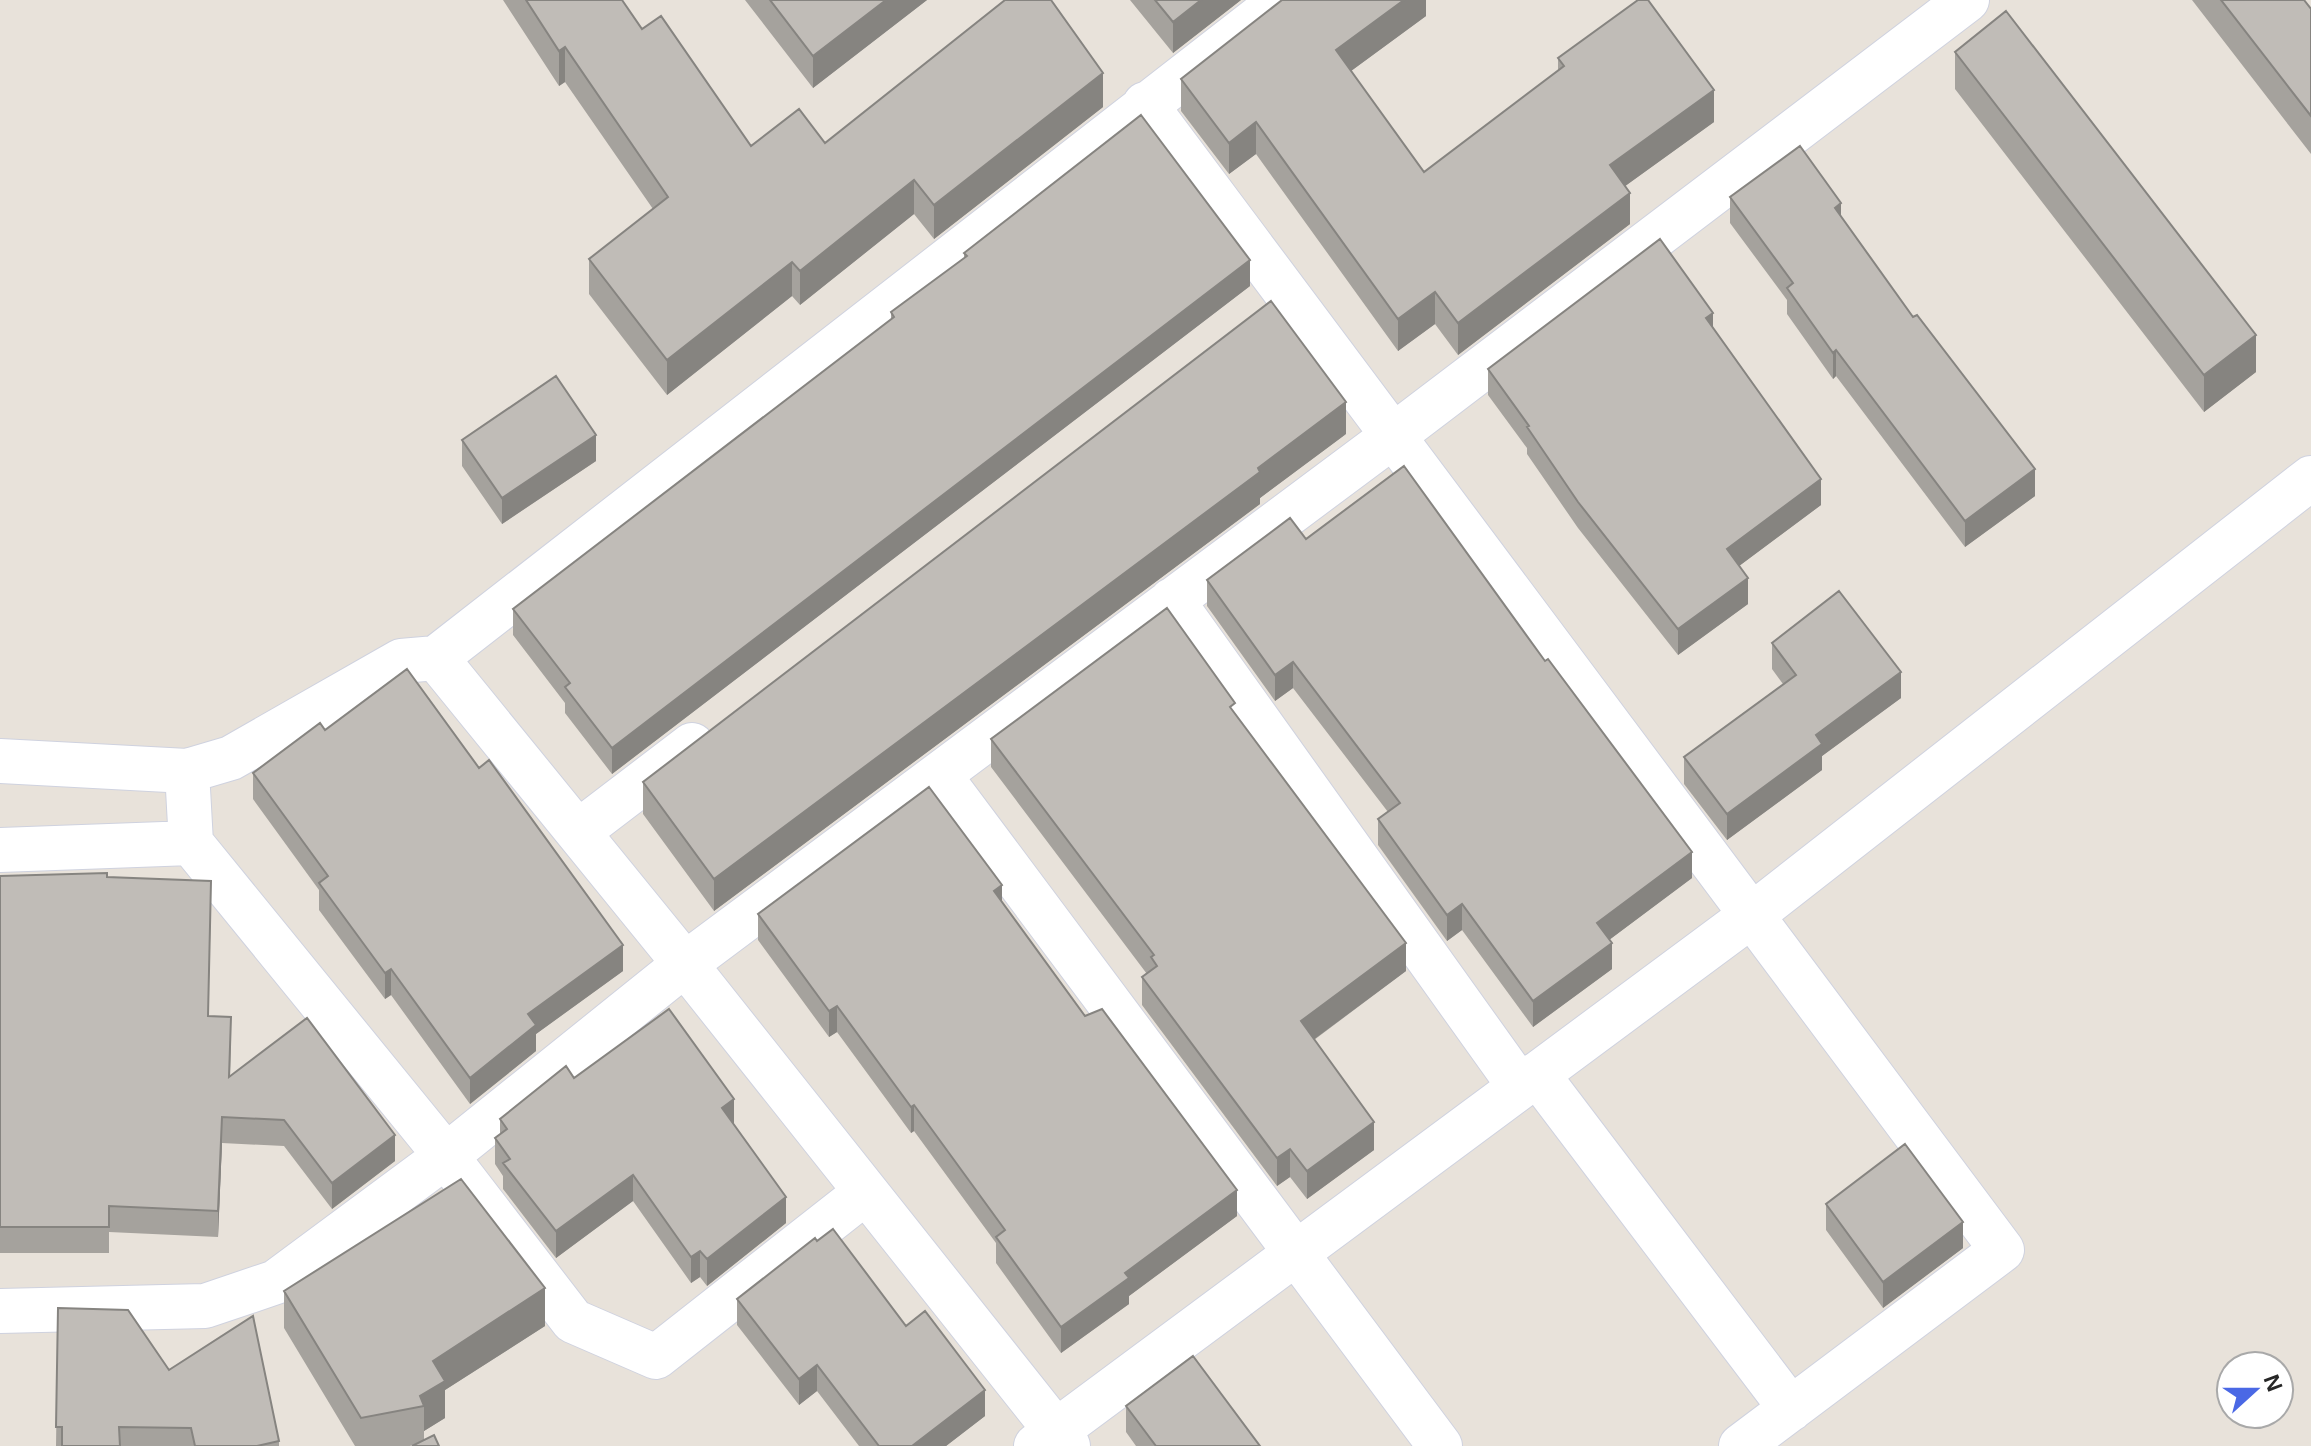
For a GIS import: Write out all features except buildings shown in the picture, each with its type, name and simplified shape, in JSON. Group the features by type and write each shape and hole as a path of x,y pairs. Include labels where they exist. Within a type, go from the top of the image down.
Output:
{"street":[{"path":"0,761 187,771 231,758 401,661 436,658 1282,0"},
{"path":"0,1311 205,1306 276,1282 446,1156 685,964 1393,436 1967,0"},
{"path":"1145,104 2002,1250 1741,1446"},
{"path":"1247,320 1285,291"},
{"path":"436,658 866,1192 1053,1440 1295,1253 1752,915 2311,478"},
{"path":"1172,600 1528,1080 1791,1409"},
{"path":"578,832 729,716"},
{"path":"187,771 191,843 446,1156 573,1321 656,1357 866,1192"},
{"path":"939,775 1440,1446"},
{"path":"0,850 191,843"}]}
